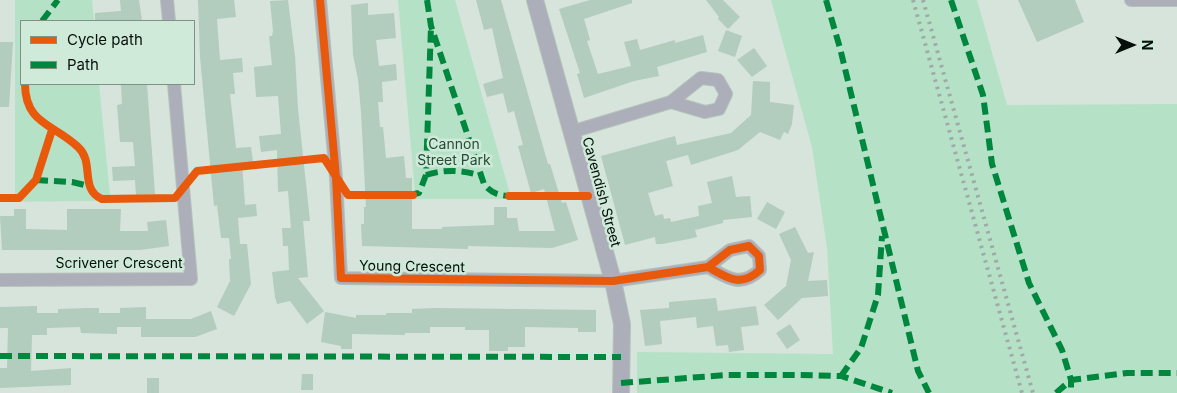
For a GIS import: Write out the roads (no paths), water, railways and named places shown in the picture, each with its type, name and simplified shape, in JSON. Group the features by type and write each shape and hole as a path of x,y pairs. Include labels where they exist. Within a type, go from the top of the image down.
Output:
{"street":[{"path":"167,0 169,20"},
{"name":"Young Crescent","path":"320,0 336,177 341,278 612,281"},
{"name":"Cavendish Street","path":"535,0 622,324 621,393"},
{"path":"1131,0 1177,0"},
{"name":"Scrivener Crescent","path":"0,280 191,279 174,85"},
{"path":"571,132 672,102"},
{"path":"612,281 708,267"}],"railway":[{"path":"913,0 1022,393"},
{"path":"923,0 1033,393"}],"park label":[{"name":"Cannon Street Park","path":"454,154"}]}
